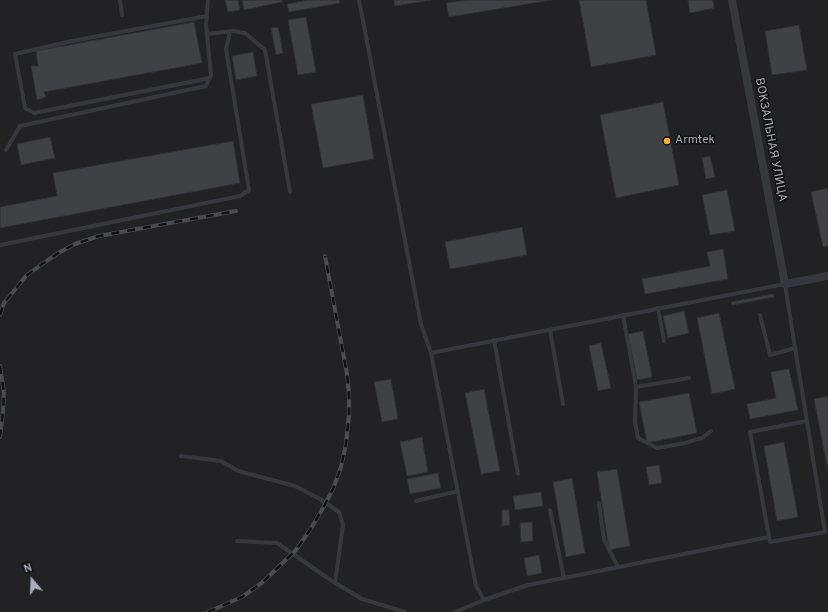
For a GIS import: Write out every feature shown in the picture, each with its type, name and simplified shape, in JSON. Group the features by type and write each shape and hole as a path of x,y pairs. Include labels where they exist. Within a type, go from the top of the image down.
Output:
{"street":[{"name":"ВОКЗАЛЬНАЯ УЛИЦА","path":"732,0 785,284"},
{"path":"785,284 828,276"}],"lane":[{"path":"120,0 122,15"},
{"path":"6,150 20,126 206,86 211,75 207,34 208,0"},
{"path":"358,0 421,324 430,353 476,586 484,600"},
{"path":"207,16 72,41 15,54 25,108 34,113 210,78"},
{"path":"207,34 230,32 245,33 265,50 290,192"},
{"path":"0,245 240,196 249,190 226,49 230,32"},
{"path":"430,353 785,284 807,421 824,532 770,542 750,432 807,421"},
{"path":"658,308 664,341"},
{"path":"623,315 636,387 634,422 638,438 657,448 696,440 702,438 711,431"},
{"path":"760,315 770,355 795,348"},
{"path":"550,330 563,404"},
{"path":"494,340 518,474"},
{"path":"636,387 689,378"},
{"path":"181,456 221,461 238,471 295,486 320,499 339,512 343,525 335,583"},
{"path":"416,501 458,491"},
{"path":"600,503 604,540 618,567"},
{"path":"550,510 564,578"},
{"path":"455,612 528,585 769,537"},
{"path":"237,541 277,543 335,583 362,599 405,612"}],"shaded area":[{"path":"0,0 828,0 828,612 0,612"}],"building":[{"path":"225,0 238,0 240,10 228,12"},
{"path":"242,0 282,0 282,2 244,10"},
{"path":"308,0 339,0 340,3 289,12 287,4"},
{"path":"394,0 431,0 395,6"},
{"path":"466,0 552,0 449,17 446,3"},
{"path":"579,0 646,0 656,55 591,67"},
{"path":"688,0 713,0 714,8 690,13"},
{"path":"306,17 316,72 298,75 288,20"},
{"path":"194,22 202,63 44,92 46,97 37,100 31,66 38,66 36,51"},
{"path":"799,25 807,70 772,75 765,31"},
{"path":"278,27 283,53 276,55 271,28"},
{"path":"253,52 257,76 236,80 232,56"},
{"path":"363,95 374,159 323,168 311,104"},
{"path":"663,102 679,185 616,198 600,115"},
{"path":"50,137 55,158 21,165 17,144"},
{"path":"233,141 240,183 0,228 0,207 57,196 53,173"},
{"path":"710,156 715,177 706,179 702,158"},
{"path":"828,188 828,246 823,247 811,192"},
{"path":"727,190 735,231 710,235 702,195"},
{"path":"522,227 527,255 450,269 445,242"},
{"path":"723,249 728,279 645,294 642,279 710,266 707,252"},
{"path":"773,294 774,297 732,305 731,302"},
{"path":"684,311 689,333 668,338 663,316"},
{"path":"719,313 735,389 712,394 697,318"},
{"path":"643,331 652,377 637,380 628,334"},
{"path":"601,343 611,388 598,391 589,346"},
{"path":"789,369 798,410 750,419 747,404 776,398 771,372"},
{"path":"391,379 398,419 382,422 374,382"},
{"path":"484,389 500,471 481,474 465,393"},
{"path":"689,393 697,433 647,443 639,402"},
{"path":"828,396 828,471 814,399"},
{"path":"422,437 428,472 407,476 400,442"},
{"path":"784,442 798,517 777,521 764,446"},
{"path":"659,465 662,483 649,485 646,467"},
{"path":"617,469 630,546 609,550 597,472"},
{"path":"438,473 441,488 410,494 407,479"},
{"path":"572,478 585,553 566,557 553,482"},
{"path":"541,492 543,506 515,510 513,496"},
{"path":"502,510 509,510 510,525 502,526"},
{"path":"532,522 533,541 521,542 520,523"},
{"path":"539,555 542,573 527,576 524,558"}],"railway":[{"path":"0,315 4,303 26,276 60,252 75,244 99,236 236,211"},
{"path":"208,612 242,597 263,582 296,550 323,508 333,489 341,467 346,444 349,415 349,395 347,374 325,256"},
{"path":"0,366 4,393 0,437"}],"place":[{"name":"Armtek","path":"667,141"}]}
